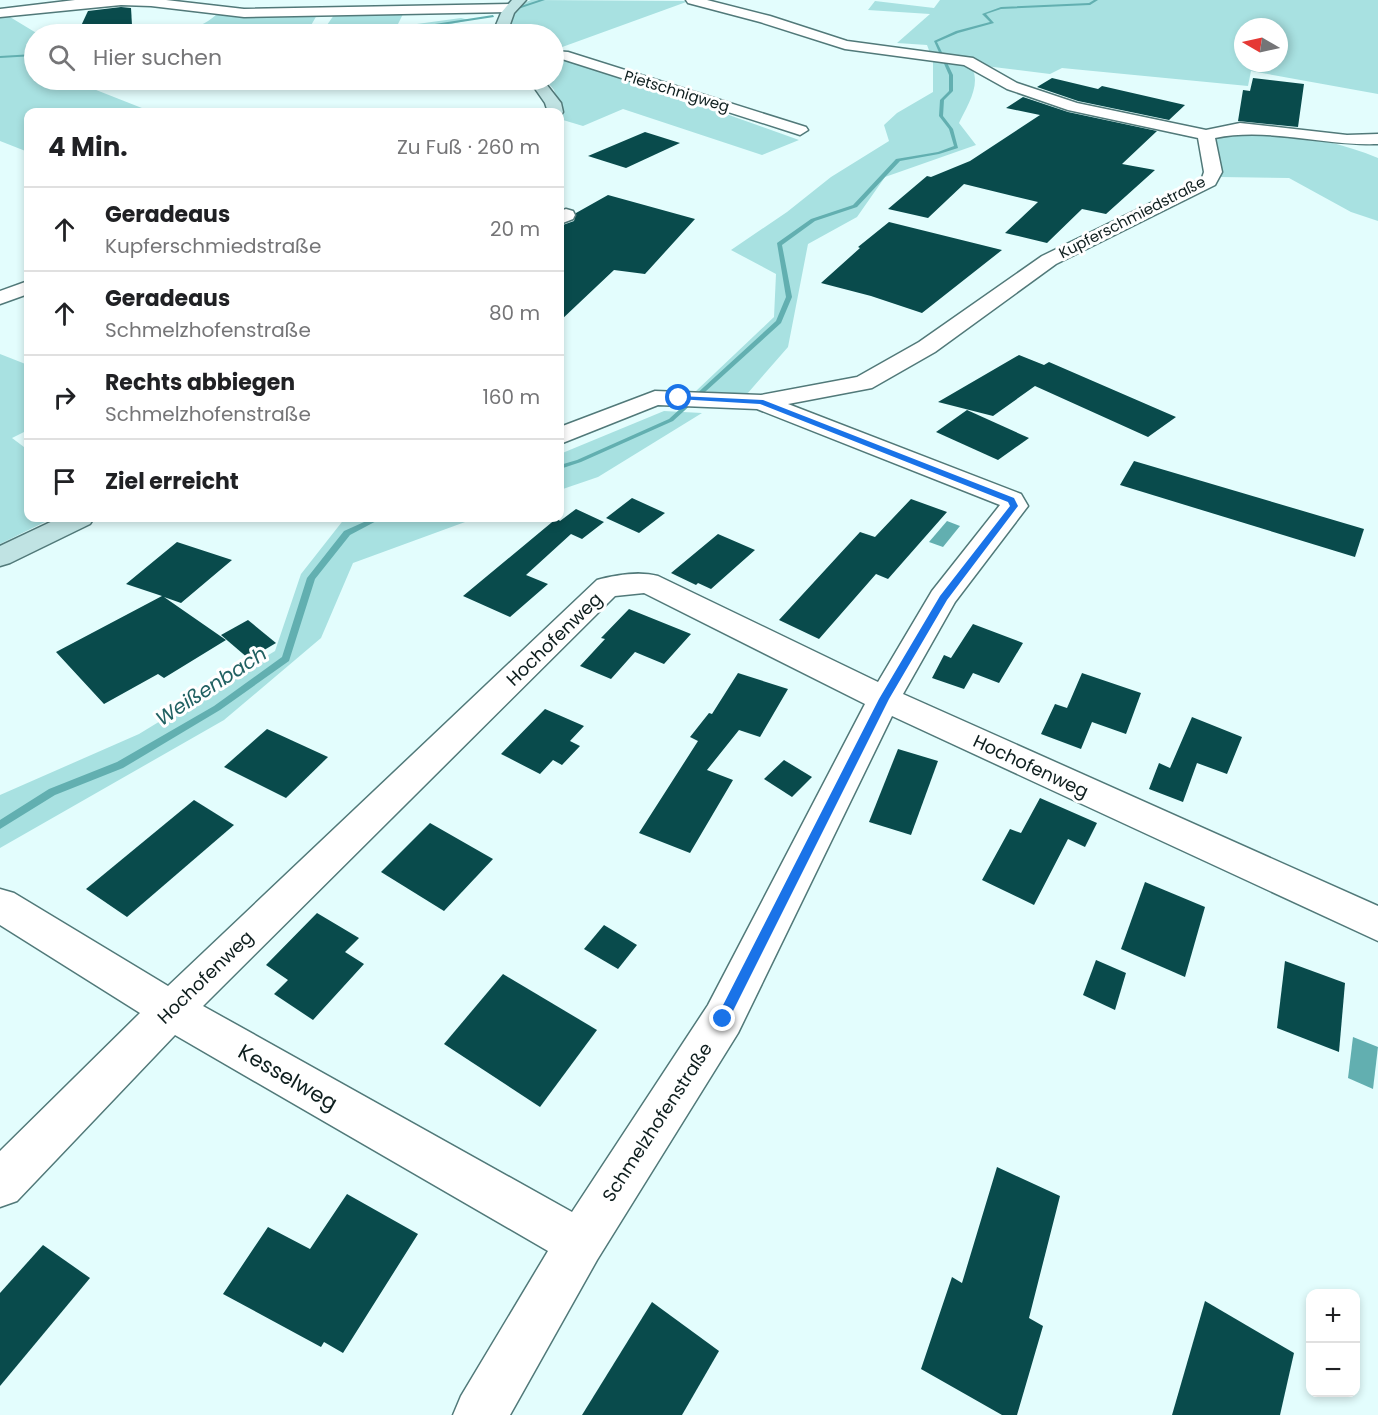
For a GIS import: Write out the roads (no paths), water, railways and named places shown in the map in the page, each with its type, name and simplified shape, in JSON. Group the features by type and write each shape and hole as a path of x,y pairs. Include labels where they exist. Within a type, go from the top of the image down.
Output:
{"main road":[{"path":"502,24 504,16 515,4"},
{"path":"543,90 554,108"},
{"path":"0,557 72,522"}],"street":[{"path":"692,0 765,19 831,41 954,58 977,64 1001,81 1073,107 1206,135 1240,128 1347,140 1378,139"},
{"path":"0,13 103,2 161,1 221,13 515,4"},
{"name":"Pietschnigweg","path":"564,55 800,130"},
{"name":"Kupferschmiedstraße","path":"564,434 655,398 761,402 864,383 927,347 1049,260 1209,181 1213,171 1206,135"},
{"path":"0,298 24,289"},
{"name":"Schmelzhofenstraße","path":"480,1415 580,1243 723,1019 884,699 943,598 1014,506 1011,500 761,402"},
{"name":"Hochofenweg","path":"0,1184 171,1010 607,586 648,583 884,699 1378,924"},
{"name":"Kesselweg","path":"0,905 171,1010 580,1243"}],"waterway":[{"path":"517,8 543,0"},
{"name":"Weißenbach","path":"564,466 671,420 779,322 789,297 779,244 813,220 855,206 898,160 939,153 956,147 951,129 941,116 942,100 951,91 951,75 935,42 957,32 993,22 984,14 1001,8 1090,4 1096,0"},
{"path":"441,24 493,16"},
{"path":"0,57 24,56"},
{"name":"Weißenbach","path":"0,825 52,792 120,765 217,708 286,659 311,578 347,533 370,522"}]}
